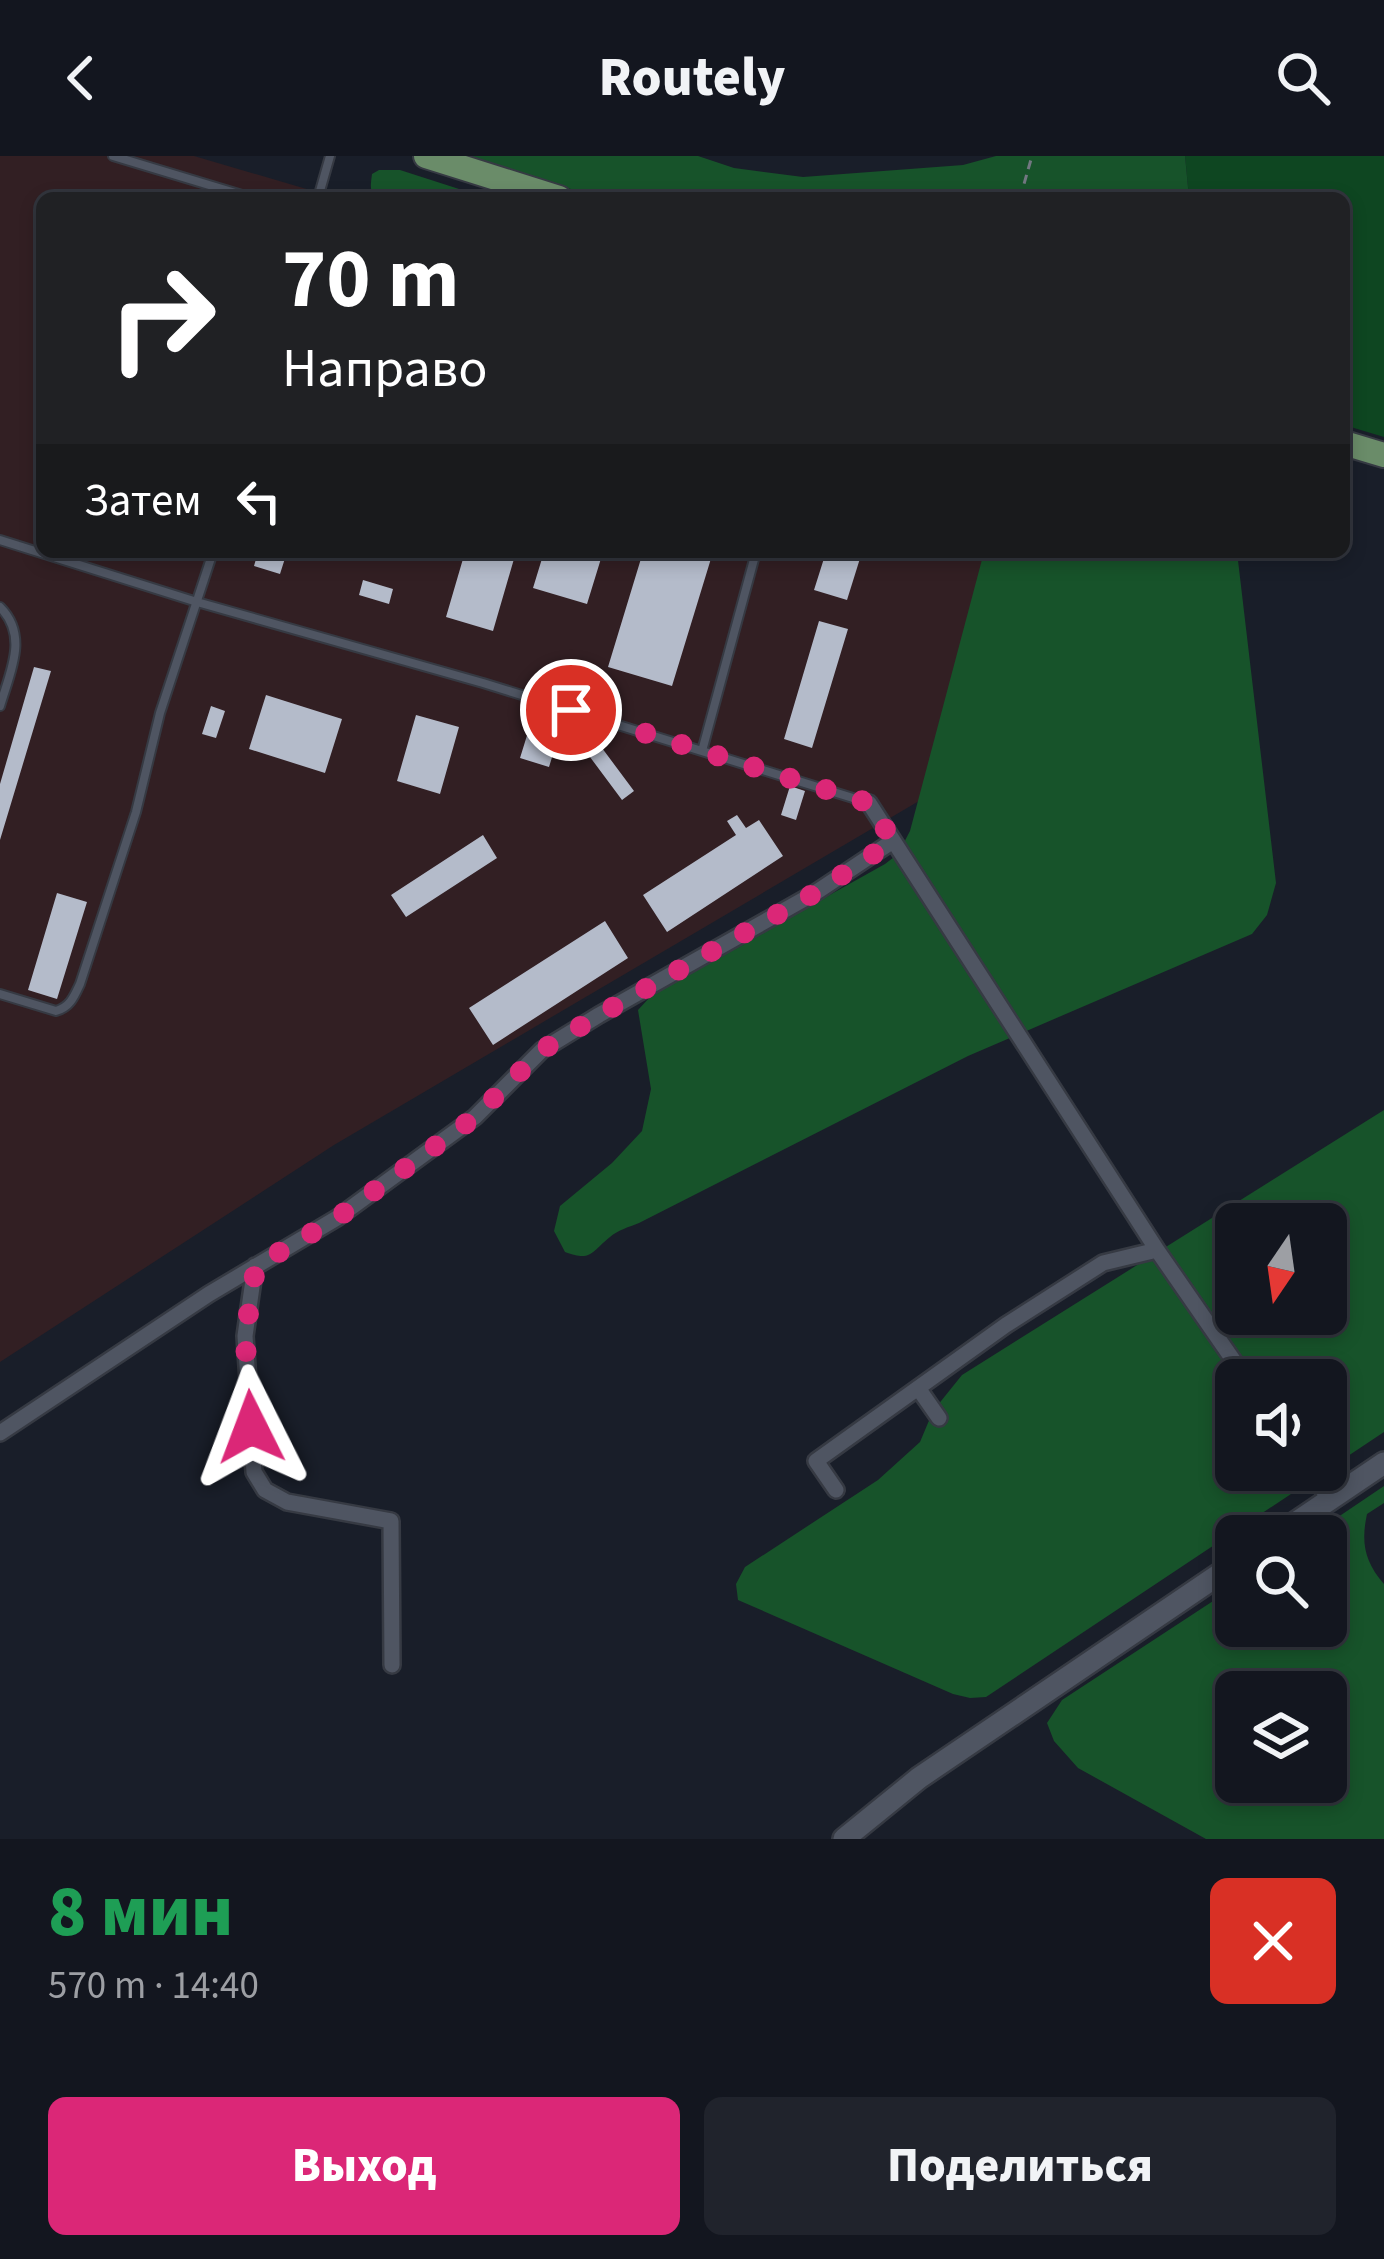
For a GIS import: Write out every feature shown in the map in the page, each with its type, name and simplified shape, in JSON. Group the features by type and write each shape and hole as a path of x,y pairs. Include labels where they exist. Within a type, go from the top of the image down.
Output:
{"main road":[{"path":"426,156 540,192"},
{"path":"1350,444 1384,455"},
{"path":"1308,1515 1384,1463"},
{"path":"844,1839 919,1778 1215,1577"}],"street":[{"path":"869,803 1232,1359"},
{"path":"0,1433 209,1294 337,1218 475,1117 542,1050 815,893 893,841"},
{"path":"836,1490 816,1461 1006,1325 1103,1263 1157,1250"},
{"path":"256,1266 245,1336 254,1472 266,1490 287,1502 392,1522 392,1665"},
{"path":"918,1388 938,1418"},
{"path":"1324,1491 1330,1500"}],"lane":[{"path":"113,156 232,192"},
{"path":"320,192 330,156"},
{"path":"0,541 36,552"},
{"path":"55,558 483,683 869,803"},
{"path":"0,994 56,1011 72,1001 136,812 160,713 212,558"},
{"path":"702,752 753,558"},
{"path":"0,607 16,631 17,648 0,706"}],"path":[{"path":"1022,192 1032,156"}],"shaded area":[{"path":"0,156 194,156 317,192 36,192 36,558 1004,558 919,801 334,1145 0,1362"}],"green space":[{"path":"467,156 698,156 734,168 803,177 963,165 996,156 1185,156 1188,192 580,192"},
{"path":"1185,156 1384,156 1384,437 1350,427 1350,192 1188,192"},
{"path":"400,170 468,192 372,192 372,174"},
{"path":"982,558 1238,558 1276,883 1267,915 1252,934 968,1056 620,1231 590,1254 565,1252 554,1231 560,1206 642,1131 651,1089 638,1010 670,984 885,864 898,854 910,831"},
{"path":"1384,1110 1384,1432 1347,1457 1347,1359 1215,1359 1215,1491 1295,1491 1259,1515 1215,1515 1215,1545 986,1697 953,1694 738,1600 736,1584 745,1567 878,1480 920,1442 933,1411 962,1375 1215,1216 1215,1335 1347,1335 1347,1203 1236,1203"},
{"path":"1384,1486 1384,1503 1367,1514 1364,1534 1368,1559 1384,1584 1384,1839 1206,1839 1078,1768 1054,1741 1047,1723 1062,1700 1215,1600 1215,1647 1347,1647 1347,1515 1341,1515"}],"building":[{"path":"256,558 285,558 280,574 254,566"},
{"path":"463,558 514,558 493,631 446,617"},
{"path":"542,558 601,558 587,604 533,588"},
{"path":"641,558 711,558 672,686 608,667"},
{"path":"824,558 860,558 847,600 814,590"},
{"path":"363,580 393,589 389,604 359,595"},
{"path":"819,621 848,629 812,748 784,739"},
{"path":"34,667 51,671 0,840 0,784"},
{"path":"266,695 342,719 325,773 249,749"},
{"path":"211,706 225,711 216,738 202,734"},
{"path":"416,715 459,727 440,794 397,781"},
{"path":"529,729 558,738 549,767 520,758"},
{"path":"602,748 634,791 622,800 590,757"},
{"path":"790,786 805,791 796,820 781,815"},
{"path":"737,815 746,828 759,820 783,856 667,932 643,895 736,835 727,821"},
{"path":"483,835 497,858 406,917 391,895"},
{"path":"57,893 87,902 57,999 28,990"},
{"path":"605,921 628,958 493,1045 469,1008"}],"route":[{"path":"251,1427 245,1336 256,1266 337,1218 475,1117 542,1050 815,893 893,841 869,803 571,710"}]}
